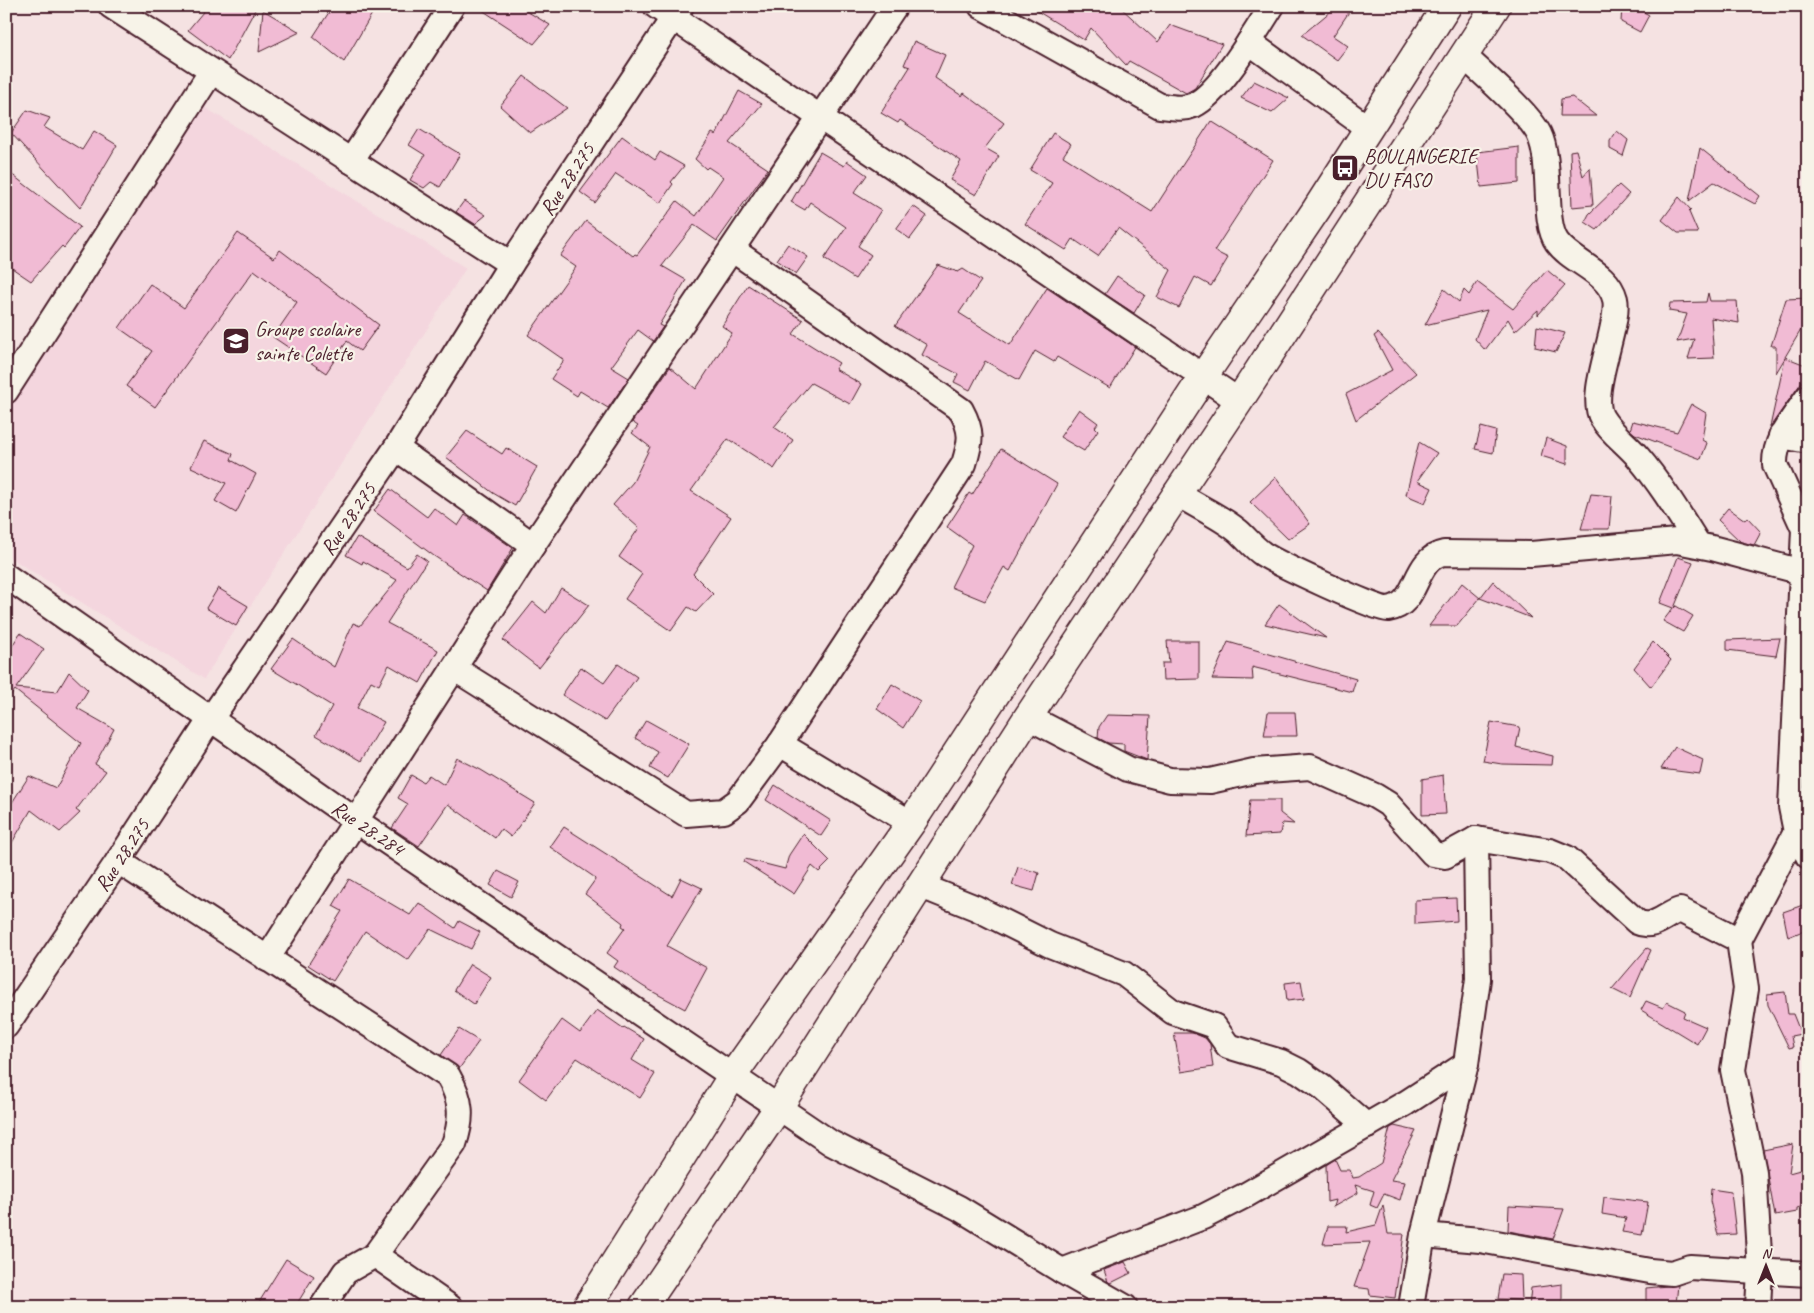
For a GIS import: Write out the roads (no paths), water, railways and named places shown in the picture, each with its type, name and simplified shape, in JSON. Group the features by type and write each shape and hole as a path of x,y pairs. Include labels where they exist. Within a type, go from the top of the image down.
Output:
{"main road":[{"path":"587,1307 733,1076 911,823 1203,377 1316,210 1447,6"},
{"path":"643,1307 778,1108 1028,717 1239,401 1496,6"}],"street":[{"path":"111,6 511,264"},
{"path":"267,959 534,545 895,6"},
{"path":"981,6 1160,106 1180,109 1196,104 1213,91 1249,42 1272,6"},
{"path":"352,161 443,9"},
{"path":"670,10 820,116 1239,401"},
{"name":"Rue 28.275","path":"6,1026 118,861 210,720 396,448 670,10"},
{"path":"1249,42 1368,128"},
{"path":"1463,55 1526,117 1539,134 1546,166 1550,223 1555,240 1567,254 1589,267 1610,286 1616,300 1600,386 1598,404 1601,418 1638,456 1656,479 1698,544"},
{"path":"6,391 211,72"},
{"path":"455,669 686,814 724,811 738,802 780,744 964,464 970,443 969,425 961,410 733,250"},
{"path":"1808,397 1781,436 1775,454 1775,465 1806,532 1802,572 1791,807 1796,832 1808,856"},
{"path":"1781,436 1808,441"},
{"path":"396,448 534,545"},
{"path":"1176,493 1238,531 1249,544 1265,555 1368,605 1387,609 1400,605 1409,596 1421,569 1431,558 1438,554 1531,554 1677,541 1698,544 1802,572"},
{"name":"Rue 28.284","path":"6,576 355,820 831,1143 959,1208 1125,1307"},
{"path":"1028,717 1128,769 1170,780 1210,781 1254,771 1310,768 1367,792 1388,804 1433,854 1445,856 1476,839 1534,847 1567,858 1637,922 1644,925 1652,925 1680,910 1739,940"},
{"path":"780,744 911,823"},
{"path":"1758,1307 1760,1270 1754,1172 1733,1070 1746,989 1739,940 1796,832"},
{"path":"1411,1307 1423,1235 1466,1064 1478,980 1476,839"},
{"path":"118,861 448,1076 457,1092 461,1109 460,1127 454,1144 375,1255 345,1272 322,1307"},
{"path":"919,885 976,908 1050,946 1124,974 1173,1012 1214,1026 1228,1046 1281,1062 1299,1071 1322,1087 1367,1126"},
{"path":"1062,1271 1202,1217 1246,1196 1406,1103 1466,1064"},
{"path":"1423,1235 1480,1240 1650,1271 1672,1273 1690,1267 1808,1274"},
{"path":"375,1255 450,1307"}],"place":[{"name":"BOULANGERIE DU FASO","path":"1345,168"},
{"name":"Groupe scolaire sainte Colette","path":"236,341"}]}
